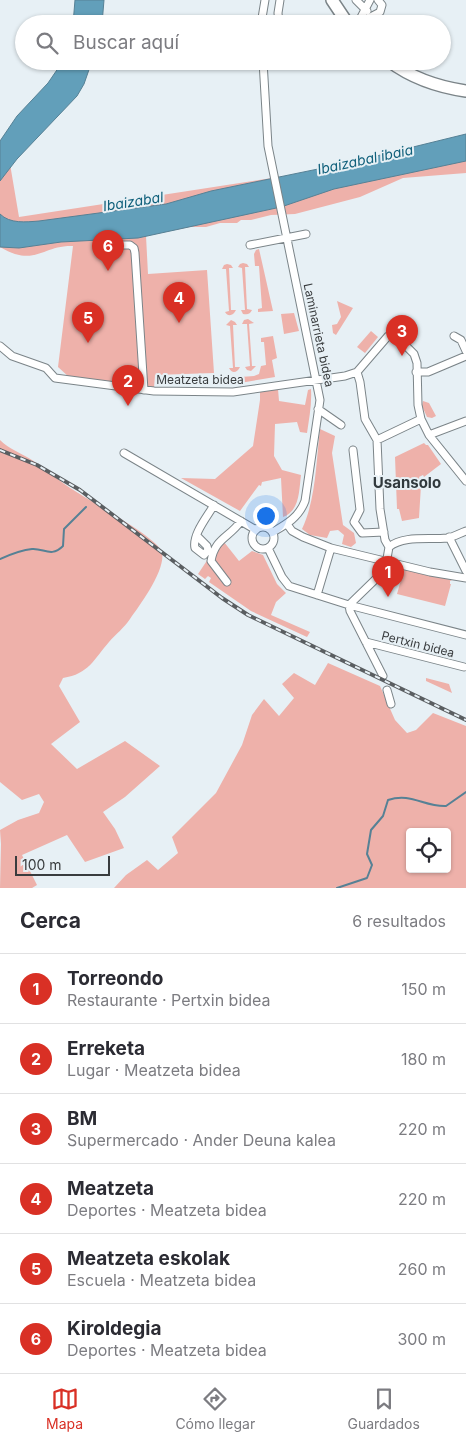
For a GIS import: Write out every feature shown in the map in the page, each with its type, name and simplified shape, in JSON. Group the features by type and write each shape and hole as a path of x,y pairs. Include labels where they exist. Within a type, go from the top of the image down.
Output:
{"highway":[{"path":"333,3 346,15"},
{"path":"402,70 422,80 466,92"}],"street":[{"path":"262,15 265,0"},
{"path":"356,0 373,15 378,14 381,10 382,5 378,0"},
{"path":"361,15 370,0"},
{"path":"279,15 280,2"},
{"name":"Laminarrieta bidea","path":"263,70 266,128 273,171 320,400 305,501 301,511 287,524 273,532"},
{"path":"250,245 306,234"},
{"name":"Meatzeta bidea","path":"119,245 130,245 134,248 135,253 144,390"},
{"path":"383,676 350,608 385,570 387,563 389,547 380,509 377,440 365,419 357,372 391,334 396,336 414,354 416,363 416,392 421,419 429,435 462,472 466,481"},
{"path":"454,336 461,340 466,351"},
{"name":"Meatzeta bidea","path":"0,346 12,356 46,368 55,378 144,390 233,392 345,376 357,372"},
{"path":"416,372 428,372 466,356"},
{"path":"318,409 341,425"},
{"path":"377,440 421,419"},
{"path":"429,435 466,421"},
{"path":"352,450 360,510 354,522 362,534 384,532"},
{"path":"124,452 256,530"},
{"path":"197,536 214,505"},
{"path":"227,582 211,561 212,554 218,542 236,528 241,521"},
{"path":"287,524 292,531 331,548 387,563 466,578"},
{"path":"265,527 273,532 274,539 268,548 262,549 253,543 252,536 256,530 265,527"},
{"path":"389,547 394,543 413,540 449,538 466,531"},
{"path":"449,538 466,571"},
{"name":"Pertxin bidea","path":"268,548 282,577 289,586 350,608 466,635"},
{"path":"317,596 331,548"},
{"name":"Pertxin bidea","path":"366,642 464,667"},
{"path":"387,690 391,704"}],"shaded area":[{"path":"466,145 466,173 403,178 360,197 295,214 271,215 251,220 241,220 237,223 190,227 146,236 148,274 207,270 214,373 155,375 154,388 69,377 58,367 73,246 53,249 30,256 12,253 0,247 0,147 9,158 19,217 382,161"},
{"path":"259,249 273,311 258,312 258,309 262,308 259,266 255,266 254,254"},
{"path":"243,263 249,267 245,267 247,309 252,310 246,314 243,314 241,310 245,310 242,268 238,267"},
{"path":"227,264 233,268 229,268 231,310 236,310 230,315 225,312 229,311 226,269 222,269"},
{"path":"337,301 353,308 336,335 333,333 332,325 337,324 341,317"},
{"path":"294,313 299,331 284,334 281,314"},
{"path":"248,319 254,323 249,324 252,366 256,366 251,371 245,367 250,366 247,324 242,324 244,320"},
{"path":"231,320 237,325 233,325 235,367 240,367 234,372 229,368 233,368 230,326 226,325"},
{"path":"371,331 378,337 365,353 357,347"},
{"path":"273,336 277,358 272,360 275,377 240,383 224,383 227,378 259,374 261,366 266,365 264,342 261,342 261,338"},
{"path":"278,389 279,401 305,405 308,390 311,389 311,406 307,433 300,432 297,422 275,424 274,456 282,470 301,475 298,499 289,514 283,517 281,478 262,482 261,486 259,485 240,511 181,478 215,479 253,446 260,391"},
{"path":"423,401 429,403 436,416 432,418 427,417 422,406"},
{"path":"320,429 335,436 332,453 343,525 354,533 356,543 351,547 342,544 344,535 338,530 330,531 327,538 310,535 302,529 313,493"},
{"path":"0,440 69,487 137,529 158,546 162,552 160,568 156,577 146,596 128,622 90,665 79,673 63,678 59,686 80,722 51,744 77,769 125,741 160,766 125,797 103,812 115,829 124,848 85,862 67,835 22,855 37,885 32,888 0,888 0,830 18,820 39,813 44,802 39,794 22,800 0,782"},
{"path":"424,443 428,445 441,464 424,477 423,475 419,477 418,485 421,485 419,518 402,521 399,509 397,509 395,457"},
{"path":"224,542 239,561 252,551 263,555 277,584 286,593 276,602 271,615 310,632 307,637 251,611 209,582 211,578 208,576 205,579 198,574 216,547"},
{"path":"407,568 452,580 450,581 451,584 445,606 397,594 404,569"},
{"path":"328,663 380,686 395,720 407,733 416,730 433,713 466,726 466,888 114,888 126,875 147,860 158,870 178,853 172,837 216,793 242,745 252,715 264,699 279,716 294,698 282,684 294,673 315,685"},
{"path":"426,678 449,684 452,693 426,681"}],"water":[{"path":"75,0 104,0 103,15 74,15"},
{"path":"57,70 89,70 77,96 17,159 0,181 0,141 17,116 48,83"},
{"name":"Ibaizabal ibaia","path":"466,134 466,161 334,189 281,207 138,238 61,242 19,248 0,247 0,214 13,221 29,222 166,204 211,191 352,162"}],"waterway":[{"path":"0,559 28,550 36,549 51,552 59,550 63,546 64,529 86,507"},
{"path":"337,888 367,878 372,865 367,854 371,830 383,816 388,800 404,798 446,806 466,792"}],"railway":[{"path":"0,450 37,465 80,490 222,598 248,615 466,720"}],"place":[{"name":"Kiroldegia","path":"108,271"},
{"name":"Meatzeta","path":"179,323"},
{"name":"Meatzeta eskolak","path":"88,343"},
{"name":"BM","path":"402,356"},
{"name":"Erreketa","path":"128,406"},
{"name":"Torreondo","path":"388,597"}],"district":[{"name":"Usansolo","path":"407,482"}],"water label":[{"name":"Ibaizabal","path":"133,201"}]}
